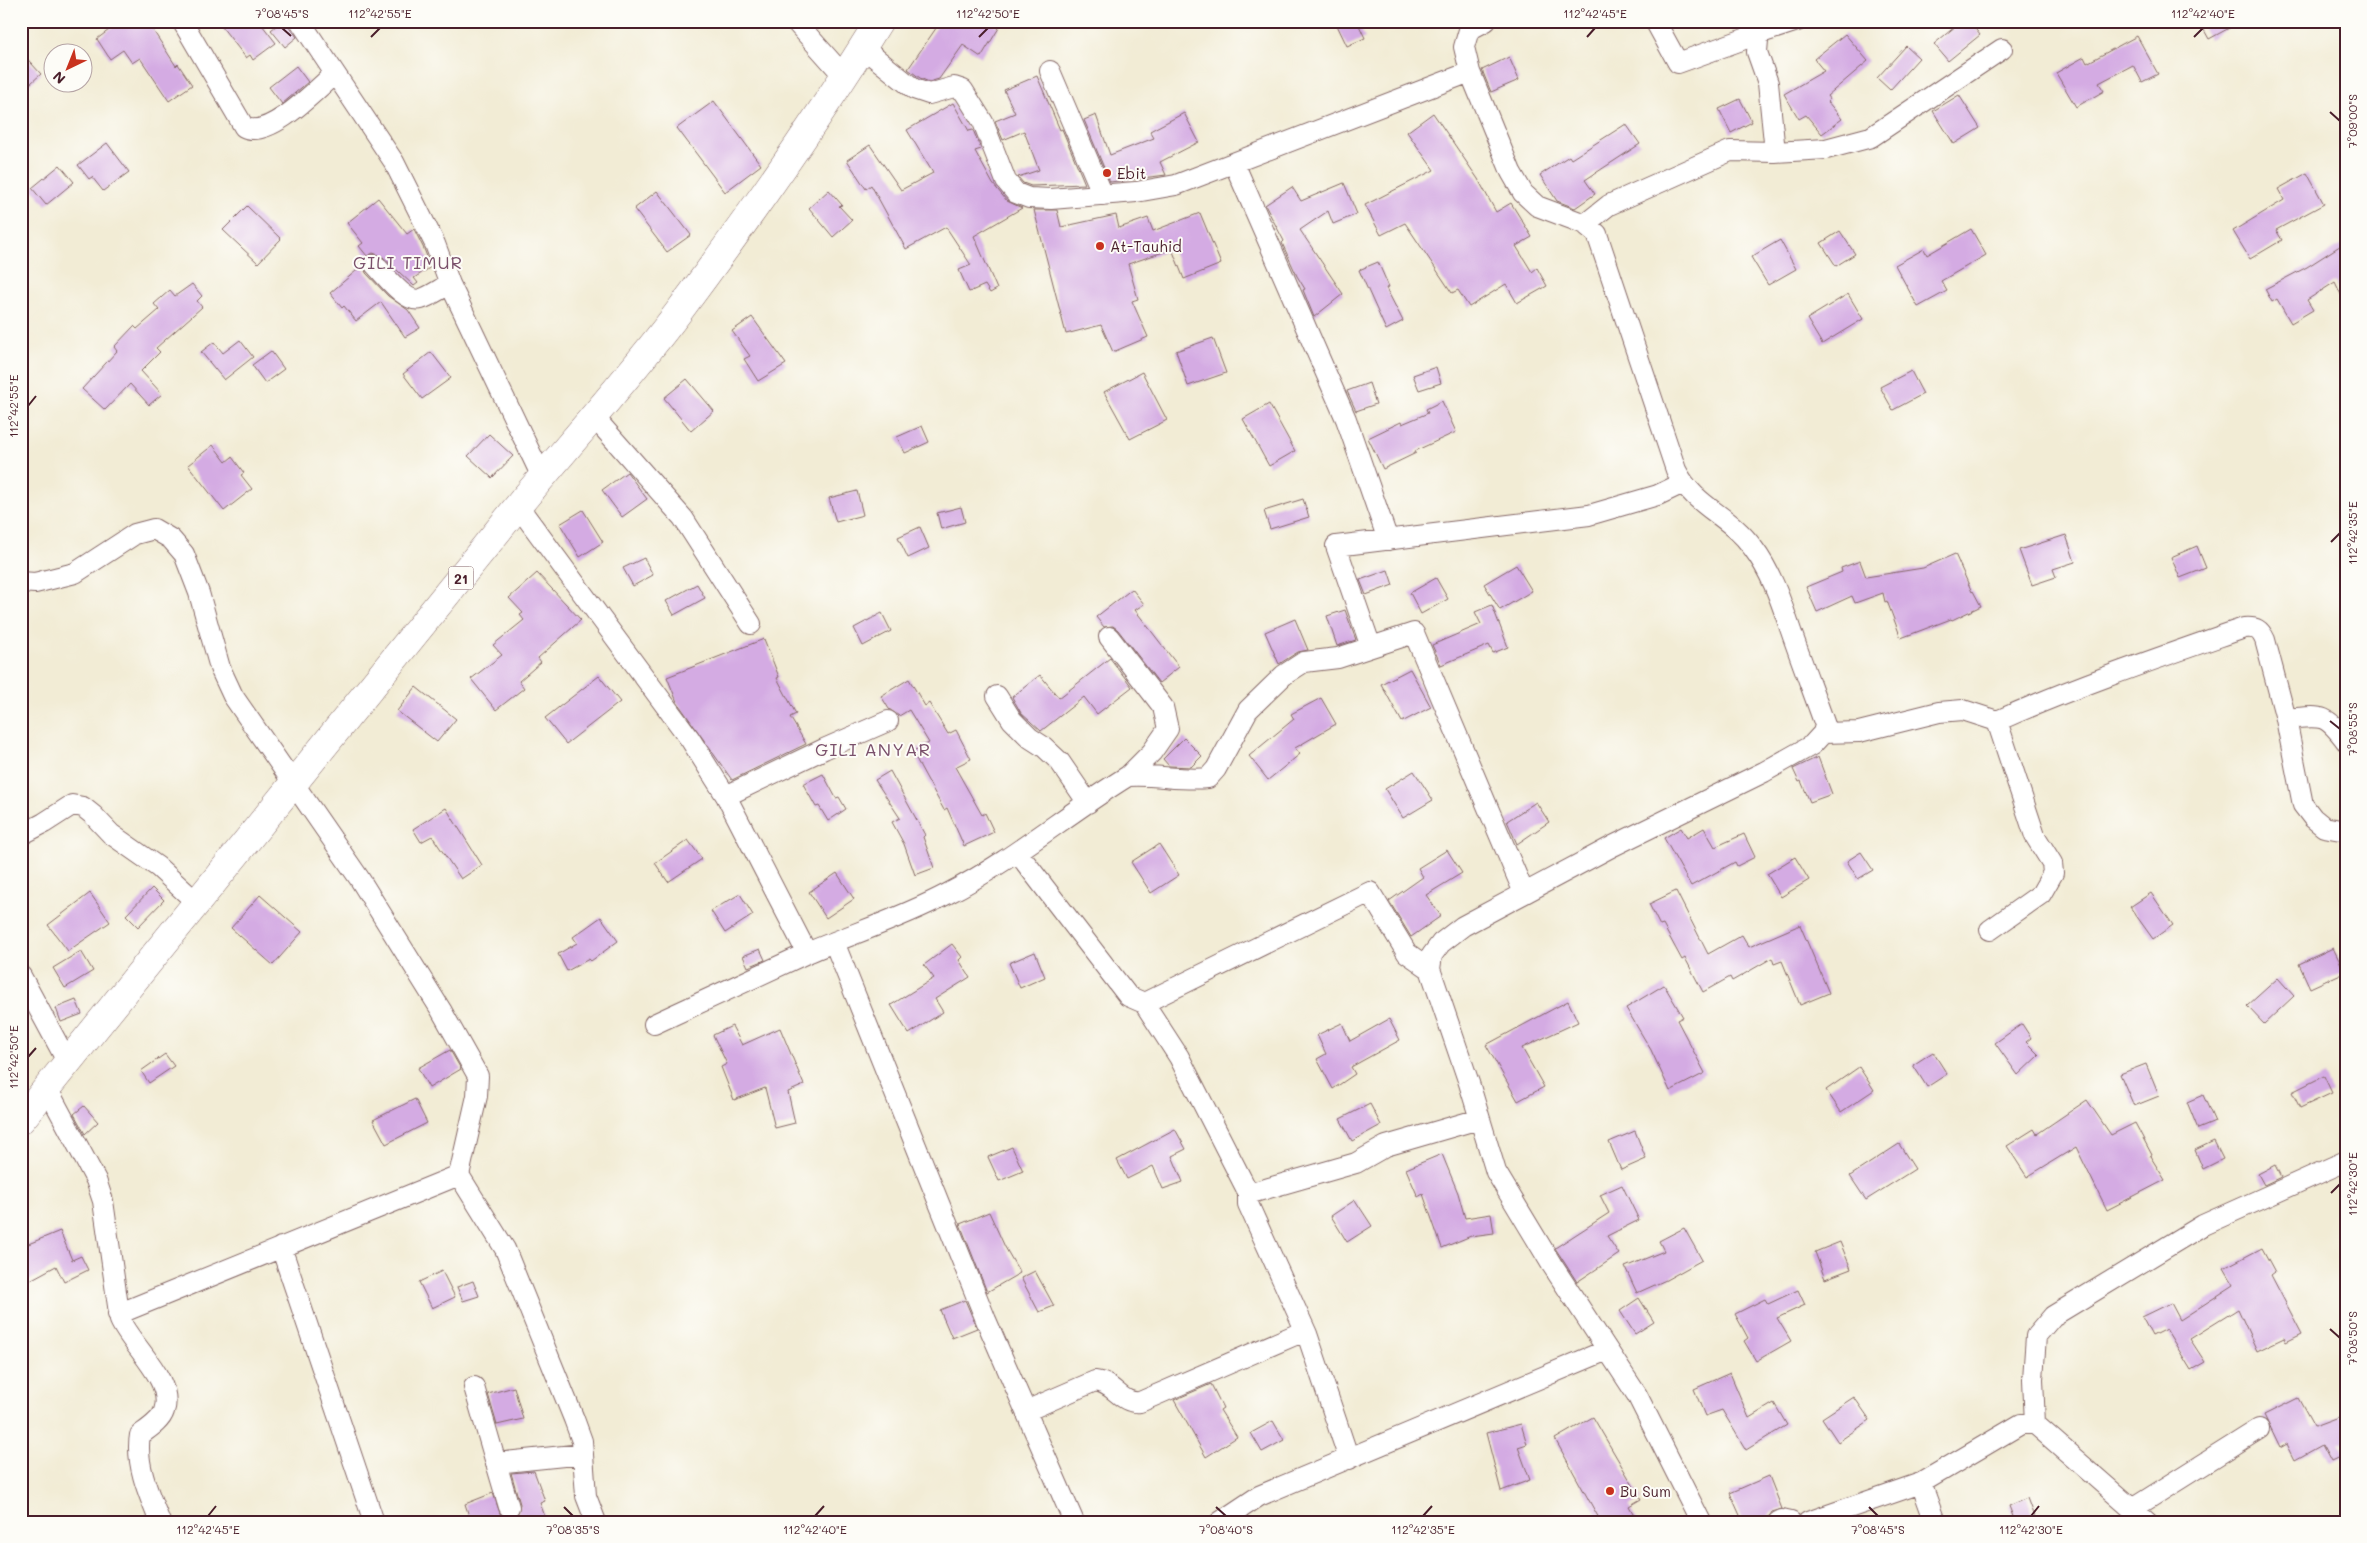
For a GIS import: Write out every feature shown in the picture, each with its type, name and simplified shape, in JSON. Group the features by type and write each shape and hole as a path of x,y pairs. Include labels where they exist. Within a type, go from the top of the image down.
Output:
{"highway":[{"name":"21","path":"21,1120 518,506 594,417 676,314 718,258 844,76 879,21"}],"street":[{"path":"182,21 244,127 250,130 261,130 296,108 334,74"},
{"path":"300,21 394,162 435,244 450,284 542,477"},
{"path":"795,21 844,76"},
{"path":"1486,21 1469,30 1464,48 1470,72 1511,172 1523,193 1537,206 1585,224 1597,234 1676,470 1683,483 1698,501 1732,524 1754,548 1774,582 1825,725 1823,733 1812,745 1764,772 1613,846 1463,926 1441,943 1432,955 1430,969 1496,1172 1637,1395 1701,1522"},
{"path":"1655,21 1678,62 1797,21"},
{"path":"1761,33 1757,52 1768,83 1775,152"},
{"path":"863,48 914,88 928,94 954,87 963,90 983,122 1006,181 1016,193 1029,198 1103,195 1176,185 1470,72"},
{"path":"1585,224 1609,204 1730,151 1775,152 1826,148 1871,137 2002,48"},
{"path":"1050,71 1103,195"},
{"path":"1234,163 1346,419 1388,540"},
{"path":"375,265 399,290 411,298 420,300 450,284"},
{"path":"594,417 683,518 751,624"},
{"path":"1371,647 1336,546 1589,515 1658,495 1683,483"},
{"path":"518,506 685,733 726,796 807,953"},
{"path":"21,582 35,583 75,572 135,534 154,529 171,539 184,554 199,593 220,668 233,696 359,878 441,1010 478,1076 478,1096 459,1175 509,1258 574,1419 583,1454 586,1496 596,1522"},
{"path":"1823,733 1859,732 1939,712 1963,710 1997,721 2062,692 2122,670 2244,628 2255,627 2261,631 2265,640 2286,719 2303,805 2312,818 2324,827 2346,831"},
{"path":"1128,776 1142,774 1172,779 1208,778 1216,769 1248,710 1284,676 1304,662 1338,658 1414,633 1524,893"},
{"path":"654,1024 807,953 901,916 948,894 1018,853 1128,776 1152,752 1168,729 1163,707 1109,637"},
{"path":"997,696 1012,720 1030,738 1044,747 1060,762 1088,803"},
{"path":"2286,719 2318,716 2333,724 2346,741"},
{"path":"726,796 888,721"},
{"path":"1990,930 2041,894 2053,873 2052,863 2035,836 1997,721"},
{"path":"21,835 44,824 72,805 83,807 111,834 158,866 197,902"},
{"path":"1018,853 1128,996 1144,1003 1179,1057 1249,1194 1248,1204 1306,1334 1349,1459"},
{"path":"1144,1003 1370,892 1407,953 1430,969"},
{"path":"834,942 982,1310 1074,1522"},
{"path":"21,976 68,1063"},
{"path":"47,1088 96,1180 103,1201 118,1314 124,1331 154,1369 165,1394 164,1411 156,1422 140,1435 138,1444 141,1466 160,1522"},
{"path":"1249,1194 1356,1163 1386,1146 1480,1119"},
{"path":"2034,1424 2032,1379 2036,1336 2053,1316 2204,1225 2346,1161"},
{"path":"118,1314 459,1175"},
{"path":"281,1247 374,1522"},
{"path":"1026,1411 1096,1381 1106,1382 1127,1401 1140,1402 1295,1335 1306,1334"},
{"path":"1220,1522 1259,1496 1607,1350"},
{"path":"474,1388 509,1507"},
{"path":"1808,1522 1921,1483 2021,1424 2034,1424 2147,1522"},
{"path":"2132,1509 2258,1429"},
{"path":"496,1464 583,1454"},
{"path":"1921,1483 1935,1522"},
{"path":"1778,1522 1782,1520 1791,1522"}],"building":[{"path":"121,21 147,21 176,66 178,64 192,85 169,101 140,58 132,63 123,50 110,59 97,39"},
{"path":"230,21 259,21 276,43 253,60 250,55 246,58 222,27"},
{"path":"282,21 285,21 297,37 285,47 271,30"},
{"path":"941,21 989,21 999,28 981,57 963,45 939,79 929,82 908,69"},
{"path":"1335,21 1357,21 1365,38 1347,46"},
{"path":"1962,21 1969,21 1980,35 1948,61 1934,44"},
{"path":"2199,21 2242,21 2209,39"},
{"path":"1845,34 1868,61 1827,96 1830,100 1828,102 1842,119 1822,134 1806,115 1799,119 1784,94 1824,71 1814,59"},
{"path":"2137,36 2158,74 2142,82 2133,65 2099,83 2104,91 2076,107 2056,73 2084,57 2087,63"},
{"path":"1906,46 1919,58 1890,90 1877,78"},
{"path":"21,52 41,74 21,92"},
{"path":"1509,57 1519,80 1491,92 1482,70"},
{"path":"296,66 308,82 282,104 269,87"},
{"path":"1037,76 1085,184 1031,186 1023,183 1018,177 1039,170 1024,131 1003,140 995,121 1015,113 1004,90"},
{"path":"1959,95 1980,128 1954,144 1933,111"},
{"path":"1740,99 1752,122 1731,133 1719,109"},
{"path":"714,101 761,165 725,192 677,128"},
{"path":"953,103 969,131 973,130 981,149 975,151 993,184 1007,201 1022,208 974,236 997,289 990,293 985,285 969,292 959,270 971,265 946,227 906,249 871,185 866,189 847,160 870,145 901,190 933,173 907,130"},
{"path":"1184,113 1199,142 1160,162 1166,175 1110,182 1084,120 1096,115 1110,155 1154,138 1150,131"},
{"path":"1433,113 1478,179 1496,212 1511,203 1532,237 1516,246 1532,272 1537,268 1547,286 1517,303 1506,284 1469,307 1458,290 1452,293 1405,223 1381,235 1365,205 1434,170 1407,132"},
{"path":"1626,124 1640,144 1585,180 1595,194 1575,208 1557,201 1540,175 1569,156 1571,159"},
{"path":"107,143 129,172 103,191 92,177 89,179 78,165"},
{"path":"60,165 74,182 46,205 32,188"},
{"path":"2307,173 2324,204 2276,230 2282,240 2250,259 2233,231 2284,200 2278,189"},
{"path":"1344,183 1357,214 1333,224 1328,211 1300,230 1343,294 1314,317 1303,290 1305,289 1282,243 1284,241 1265,205 1292,187 1301,201"},
{"path":"829,190 842,205 839,206 852,220 833,237 809,208"},
{"path":"657,191 691,235 667,252 634,209"},
{"path":"378,198 407,234 414,229 424,249 431,267 414,278 418,283 414,286 383,257 373,253 367,256 359,246 363,243 347,223"},
{"path":"247,206 281,239 258,263 223,230"},
{"path":"1034,210 1057,210 1061,227 1116,215 1119,228 1148,218 1153,231 1200,213 1221,264 1184,279 1172,249 1128,264 1138,299 1132,301 1148,337 1113,352 1101,325 1066,334"},
{"path":"1971,229 1986,255 1941,281 1947,291 1918,307 1895,265 1924,249 1927,255"},
{"path":"1840,231 1855,254 1836,266 1821,243"},
{"path":"1780,240 1796,269 1768,285 1751,257"},
{"path":"2346,242 2346,305 2335,282 2307,300 2313,310 2291,323 2277,299 2272,302 2265,289 2307,267"},
{"path":"1378,262 1389,287 1386,288 1403,321 1386,330 1359,270"},
{"path":"363,265 366,273 388,296 408,310 420,328 405,337 381,302 356,321 344,306 342,308 330,293"},
{"path":"192,284 202,296 197,301 202,307 156,348 160,352 141,371 162,394 149,405 130,384 105,410 82,389 117,351 114,347 134,326 137,329 159,310 154,304 170,290 175,296"},
{"path":"1848,294 1863,319 1822,344 1807,319"},
{"path":"752,317 786,364 758,381 744,359 750,356 732,331"},
{"path":"1213,338 1226,373 1188,386 1176,351"},
{"path":"240,340 253,357 224,380 201,352 214,342 223,353"},
{"path":"271,351 284,369 265,383 252,365"},
{"path":"431,352 451,378 422,399 403,374"},
{"path":"1436,367 1441,383 1419,390 1413,375"},
{"path":"1911,371 1923,394 1893,410 1880,387"},
{"path":"1142,372 1167,420 1130,439 1104,392"},
{"path":"687,379 714,411 691,431 664,398"},
{"path":"1369,383 1376,404 1356,411 1347,391"},
{"path":"1442,401 1456,432 1415,451 1416,453 1383,469 1368,438 1401,422 1402,424 1428,413 1426,409"},
{"path":"1269,404 1295,451 1269,466 1243,419"},
{"path":"922,426 929,442 905,453 897,437"},
{"path":"489,434 513,456 492,478 468,456"},
{"path":"213,445 226,462 232,457 244,473 241,475 252,489 224,511 188,465"},
{"path":"627,472 647,499 622,517 602,490"},
{"path":"857,491 863,515 836,522 829,498"},
{"path":"1303,499 1309,517 1270,529 1264,511"},
{"path":"961,507 965,522 941,529 937,513"},
{"path":"583,510 603,542 580,557 560,524"},
{"path":"920,527 929,548 908,558 898,537"},
{"path":"2066,535 2075,562 2053,569 2056,577 2032,585 2019,550"},
{"path":"2197,546 2206,568 2180,578 2171,557"},
{"path":"1955,554 1972,592 1981,606 1952,620 1901,638 1883,593 1855,603 1852,596 1817,612 1806,587 1842,572 1841,568 1860,561 1866,577 1923,568"},
{"path":"644,558 653,575 633,586 623,568"},
{"path":"1516,565 1532,591 1500,610 1484,584"},
{"path":"1388,570 1393,585 1366,595 1360,580"},
{"path":"537,573 581,620 538,658 541,662 519,681 524,688 496,710 471,679 502,655 493,645 524,620 520,615 523,613 509,598"},
{"path":"1436,578 1448,599 1421,614 1410,593"},
{"path":"697,584 705,598 674,615 666,601"},
{"path":"1132,589 1144,604 1135,610 1179,667 1159,683 1118,630 1113,626 1104,627 1096,617"},
{"path":"1492,605 1508,647 1493,653 1489,645 1441,665 1432,645 1481,624 1475,612"},
{"path":"1345,610 1356,640 1337,646 1327,616"},
{"path":"882,613 891,631 863,646 854,628"},
{"path":"1295,619 1308,650 1298,652 1279,664 1265,632"},
{"path":"764,639 779,677 777,678 796,714 790,717 806,744 732,780 677,702 667,677"},
{"path":"1110,658 1132,687 1097,714 1084,697 1041,731 1021,713 1012,697 1040,675 1059,698"},
{"path":"1410,669 1431,707 1402,722 1381,684"},
{"path":"599,676 620,702 566,744 545,718"},
{"path":"909,679 925,706 929,703 948,734 956,730 971,759 955,767 982,815 985,813 994,832 964,846 947,808 944,810 914,755 913,751 929,743 909,710 899,716 889,709 881,696"},
{"path":"416,687 456,719 437,742 397,711"},
{"path":"1321,698 1336,724 1295,748 1300,754 1268,780 1249,756 1294,719 1291,714"},
{"path":"1184,738 1202,756 1191,767 1169,766 1163,759"},
{"path":"1818,757 1832,794 1810,802 1801,781 1799,782 1793,769"},
{"path":"890,771 925,835 923,837 934,868 915,875 904,844 892,822 900,818 875,780"},
{"path":"1414,771 1433,800 1403,818 1385,789"},
{"path":"823,774 836,798 839,797 846,809 828,821 819,806 816,807 803,784"},
{"path":"1536,802 1549,822 1517,844 1507,821"},
{"path":"446,808 482,865 461,879 432,836 421,842 413,829"},
{"path":"1681,828 1687,838 1704,828 1715,847 1744,834 1755,857 1737,866 1735,862 1691,886 1664,838"},
{"path":"688,840 702,859 668,882 655,863"},
{"path":"1159,844 1179,875 1151,893 1131,862"},
{"path":"1447,850 1462,873 1426,895 1441,916 1411,937 1389,901 1423,877 1418,868"},
{"path":"1861,852 1873,870 1858,879 1847,861"},
{"path":"1795,857 1809,880 1781,897 1767,874"},
{"path":"837,873 854,899 826,918 809,892"},
{"path":"152,888 164,900 138,927 126,915"},
{"path":"1676,891 1708,954 1742,935 1749,947 1800,925 1829,993 1800,1005 1782,961 1774,964 1772,958 1732,981 1730,977 1703,992 1685,958 1682,960 1663,925 1660,926 1649,904"},
{"path":"90,893 110,922 68,951 48,925"},
{"path":"2151,893 2173,925 2153,939 2130,907"},
{"path":"740,894 753,915 725,933 711,911"},
{"path":"260,895 302,932 273,965 231,928"},
{"path":"601,917 618,941 591,961 589,959 567,971 558,954 577,943 573,937"},
{"path":"952,944 962,957 959,960 970,977 935,999 943,1012 909,1034 891,1005 934,978 924,965"},
{"path":"2333,948 2345,972 2310,988 2299,964"},
{"path":"760,949 765,960 748,967 743,956"},
{"path":"81,951 93,971 65,988 53,968"},
{"path":"1035,952 1045,977 1020,988 1009,963"},
{"path":"2278,978 2294,996 2264,1024 2247,1006"},
{"path":"1664,985 1683,1017 1677,1020 1705,1073 1670,1091 1651,1050 1626,1008"},
{"path":"76,1000 82,1014 61,1022 56,1008"},
{"path":"1568,1001 1578,1022 1522,1048 1544,1087 1518,1101 1486,1045"},
{"path":"1389,1019 1400,1040 1351,1067 1355,1074 1333,1089 1317,1059 1326,1054 1317,1035 1342,1023 1350,1041"},
{"path":"2022,1024 2031,1038 2026,1042 2039,1055 2018,1075 1995,1043"},
{"path":"732,1026 742,1045 780,1028 804,1085 788,1092 795,1123 775,1128 765,1088 734,1100 721,1067 727,1064 713,1035"},
{"path":"450,1050 461,1069 429,1088 418,1068"},
{"path":"1933,1052 1947,1074 1927,1087 1913,1065"},
{"path":"165,1054 174,1066 149,1083 141,1071"},
{"path":"2146,1064 2159,1096 2134,1106 2120,1074"},
{"path":"1859,1067 1874,1090 1841,1112 1826,1090"},
{"path":"2324,1076 2332,1093 2300,1108 2292,1092"},
{"path":"2203,1095 2215,1122 2198,1129 2187,1102"},
{"path":"415,1099 427,1123 386,1144 373,1120"},
{"path":"2087,1100 2111,1135 2135,1123 2152,1155 2150,1156 2165,1180 2107,1210 2076,1147 2027,1177 2007,1146 2034,1129 2037,1134"},
{"path":"1370,1104 1381,1125 1352,1141 1340,1119"},
{"path":"84,1106 98,1122 85,1134 74,1114"},
{"path":"1175,1129 1186,1149 1172,1156 1183,1182 1163,1189 1153,1166 1127,1179 1117,1160"},
{"path":"1635,1131 1646,1159 1621,1170 1609,1142"},
{"path":"2214,1141 2223,1159 2203,1169 2195,1150"},
{"path":"1899,1144 1915,1169 1866,1200 1850,1176"},
{"path":"1012,1147 1023,1171 999,1181 988,1157"},
{"path":"1442,1154 1458,1193 1465,1218 1491,1214 1494,1233 1471,1236 1442,1248 1423,1194 1418,1197 1406,1169"},
{"path":"2275,1165 2281,1177 2264,1185 2258,1174"},
{"path":"1622,1185 1639,1220 1607,1236 1619,1254 1577,1282 1555,1248 1609,1213 1600,1195"},
{"path":"1355,1200 1372,1226 1347,1242 1331,1216"},
{"path":"989,1212 1005,1247 1020,1273 987,1292 960,1224"},
{"path":"1684,1228 1702,1260 1666,1280 1637,1293 1625,1267 1664,1251 1659,1241"},
{"path":"60,1231 72,1260 81,1256 88,1270 64,1282 56,1266 21,1285 21,1247"},
{"path":"1840,1242 1851,1269 1825,1279 1815,1252"},
{"path":"2262,1248 2275,1272 2271,1275 2302,1334 2286,1342 2284,1338 2257,1351 2238,1309 2190,1339 2205,1362 2191,1370 2166,1329 2152,1336 2142,1317 2171,1303 2180,1320 2234,1285 2224,1268"},
{"path":"442,1271 455,1297 432,1308 419,1282"},
{"path":"1035,1271 1054,1306 1039,1312 1021,1278"},
{"path":"473,1281 479,1296 463,1301 457,1287"},
{"path":"1798,1290 1805,1305 1777,1318 1791,1341 1756,1361 1744,1341 1748,1338 1735,1314 1765,1299 1768,1304"},
{"path":"1639,1298 1654,1322 1635,1334 1620,1311"},
{"path":"965,1300 977,1328 952,1338 940,1310"},
{"path":"1730,1373 1749,1418 1774,1403 1787,1425 1746,1450 1722,1410 1705,1416 1694,1389"},
{"path":"1211,1384 1223,1408 1220,1410 1237,1437 1206,1457 1174,1400"},
{"path":"514,1387 523,1419 497,1425 488,1394"},
{"path":"1854,1397 1870,1420 1838,1442 1822,1418"},
{"path":"2298,1398 2314,1427 2346,1415 2346,1440 2340,1442 2346,1455 2331,1462 2322,1445 2295,1460 2287,1444 2280,1448 2264,1415"},
{"path":"1593,1417 1641,1499 1629,1506 1638,1522 1601,1522 1555,1439"},
{"path":"1273,1421 1284,1440 1262,1452 1251,1433"},
{"path":"1521,1424 1527,1444 1518,1447 1530,1480 1501,1491 1486,1433"},
{"path":"534,1471 545,1501 540,1503 547,1522 471,1522 465,1504 493,1493 501,1516 507,1519 517,1515 520,1504 511,1473"},
{"path":"1769,1476 1782,1509 1772,1512 1766,1522 1743,1522 1730,1493"},
{"path":"2027,1498 2036,1522 2015,1522 2009,1506"}],"place":[{"name":"Ebit","path":"1107,173"},
{"name":"At-Tauhid","path":"1100,246"},
{"name":"Bu Sum","path":"1610,1491"}],"district":[{"name":"GILI TIMUR","path":"408,262"},
{"name":"GILI ANYAR","path":"873,749"}]}
